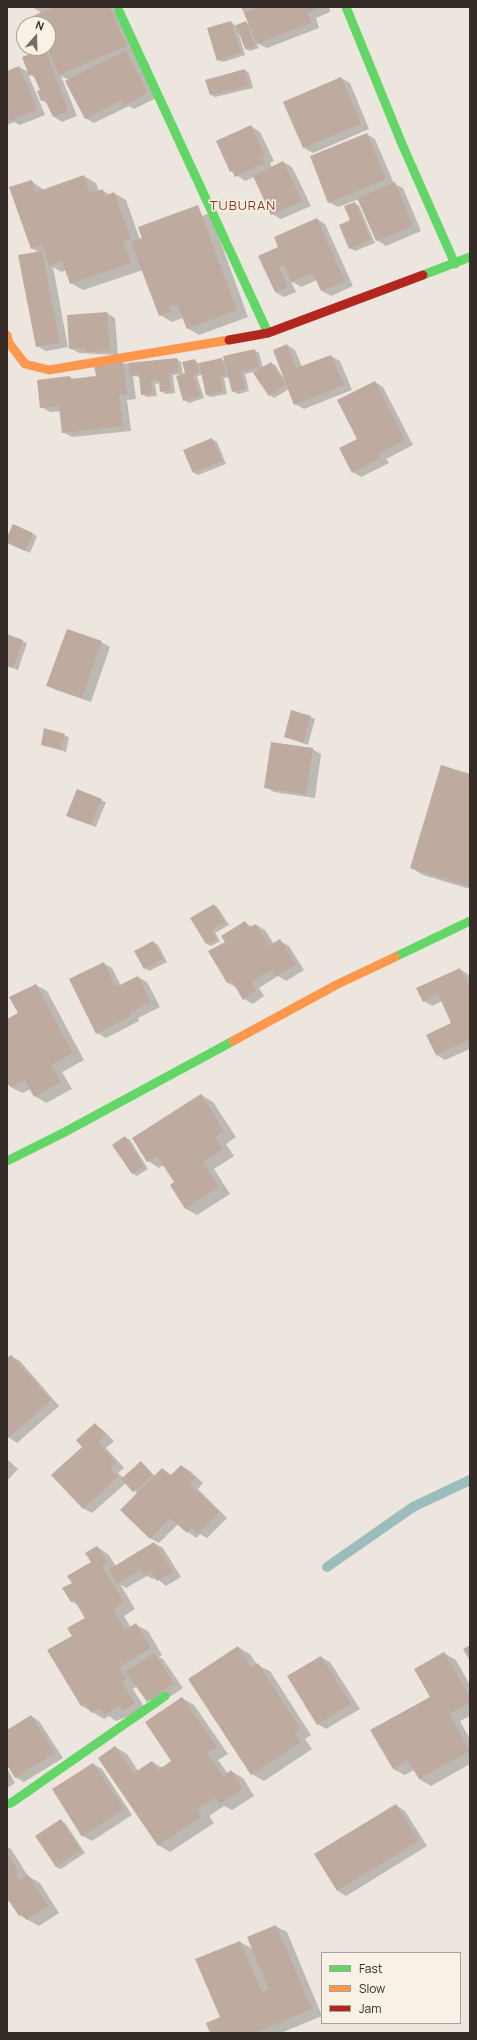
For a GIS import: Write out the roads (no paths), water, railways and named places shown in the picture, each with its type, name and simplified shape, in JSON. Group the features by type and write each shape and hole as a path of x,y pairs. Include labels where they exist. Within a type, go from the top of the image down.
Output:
{"street":[{"path":"346,7 402,144 455,264"},
{"path":"119,11 268,333"},
{"path":"7,335 9,343 24,364 49,370 268,333 455,264 470,257"},
{"path":"7,1161 63,1133 336,985 470,921"},
{"path":"7,1804 165,1696"}],"waterway":[{"path":"327,1567 413,1507 470,1480"}],"district":[{"name":"TUBURAN","path":"243,206"}]}
